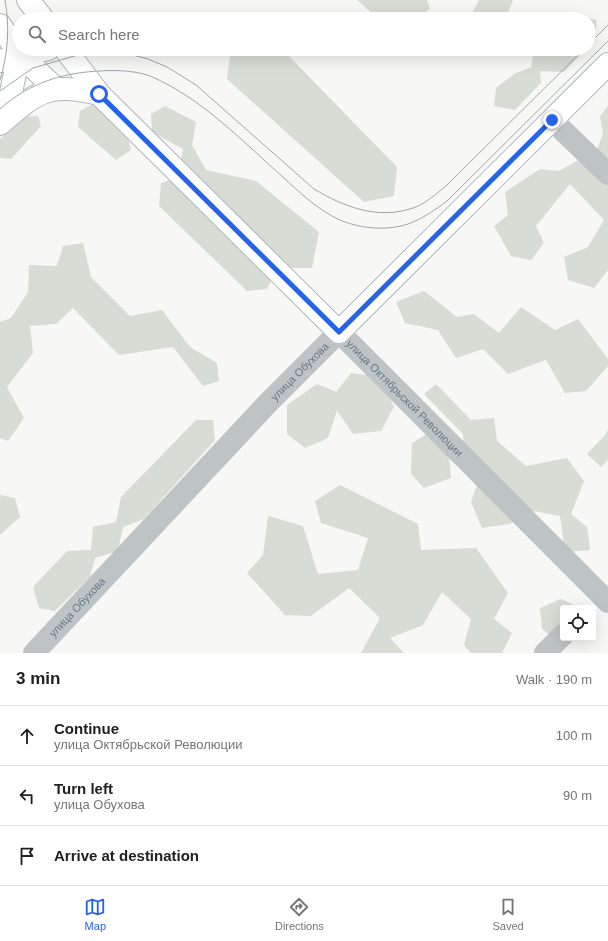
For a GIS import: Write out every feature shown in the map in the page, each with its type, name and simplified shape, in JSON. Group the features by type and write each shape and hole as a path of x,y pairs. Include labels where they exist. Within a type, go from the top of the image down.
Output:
{"street":[{"path":"18,0 21,12"},
{"path":"28,0 37,12"},
{"path":"0,25 12,53"},
{"path":"0,123 8,102 13,56"},
{"path":"14,56 56,89"},
{"name":"улица Октябрьской Революции","path":"70,56 99,94 339,332 602,599"},
{"name":"улица Обухова","path":"34,653 268,403 608,64"},
{"path":"0,123 25,102 42,92 56,89 74,88 99,94"},
{"path":"552,120 608,174"},
{"path":"545,653 560,638"}],"shaded area":[{"path":"357,0 427,0 430,9 425,12 371,12"},
{"path":"479,0 513,0 509,12 473,12"},
{"path":"230,56 289,56 397,167 394,196 364,202 227,79"},
{"path":"533,56 579,56 564,72 540,71 541,83 515,110 494,106 496,88 514,74 531,67"},
{"path":"97,102 125,127 131,150 116,160 78,127 80,111"},
{"path":"165,106 196,122 192,145 206,170 256,181 319,232 312,268 278,268 267,289 247,291 159,206 161,183 177,178 183,149 152,132 151,114"},
{"path":"608,106 608,167 595,154 603,134 600,116"},
{"path":"38,116 41,126 11,159 0,158 0,139 23,117"},
{"path":"582,158 608,184 608,270 594,288 568,280 564,257 588,247 604,220 570,184 536,226 544,243 531,260 511,256 494,226 508,215 505,192 540,169 559,171"},
{"path":"83,243 91,277 130,316 162,310 190,347 217,363 219,381 203,386 173,347 119,355 73,308 56,324 30,326 33,353 7,387 24,418 8,441 0,438 0,322 11,318 28,292 29,265 57,266 63,246"},
{"path":"424,291 457,317 474,314 499,333 521,307 555,330 578,319 608,359 608,366 586,391 565,393 546,360 508,374 483,349 456,358 438,330 405,323 396,302"},
{"path":"351,373 380,377 394,407 381,431 353,434 337,411 328,438 305,448 287,434 287,405 317,384 336,392"},
{"path":"436,384 471,420 494,418 497,441 526,466 567,458 584,481 571,514 587,527 590,550 565,552 560,516 529,510 510,524 482,528 471,502 482,471 464,453 463,434 424,394"},
{"path":"196,420 213,420 215,440 144,519 123,527 118,551 95,558 90,577 55,611 39,608 33,587 67,551 91,550 93,527 116,522 121,497"},
{"path":"608,429 608,460 601,467 587,454 606,434"},
{"path":"430,432 448,448 451,478 424,488 411,474 412,443"},
{"path":"340,485 418,524 421,550 476,548 508,593 494,619 512,633 502,653 471,653 464,645 471,619 442,592 423,625 390,638 404,653 361,653 380,618 349,588 311,616 285,615 247,573 263,555 268,516 303,526 318,574 358,570 368,538 321,523 315,501"},
{"path":"0,495 15,498 20,517 0,535"},
{"path":"561,599 574,605 560,605 561,644 542,629 540,608"}],"tram line":[{"path":"0,80 5,60 8,30 5,0"},
{"path":"596,37 608,25"},
{"path":"596,53 608,41"},
{"path":"0,91 33,68 74,56"},
{"path":"137,56 167,67 196,85 314,189 349,206 362,210 387,213 413,208 422,204 446,186 577,56"},
{"path":"0,109 9,101 30,88 40,83 63,76 87,72 111,71 135,72 150,76 169,85 204,108 301,194 325,212 340,220 359,226 369,228 389,228 413,222 447,201 593,56"}],"route":[{"path":"99,94 339,332 552,120"}]}
